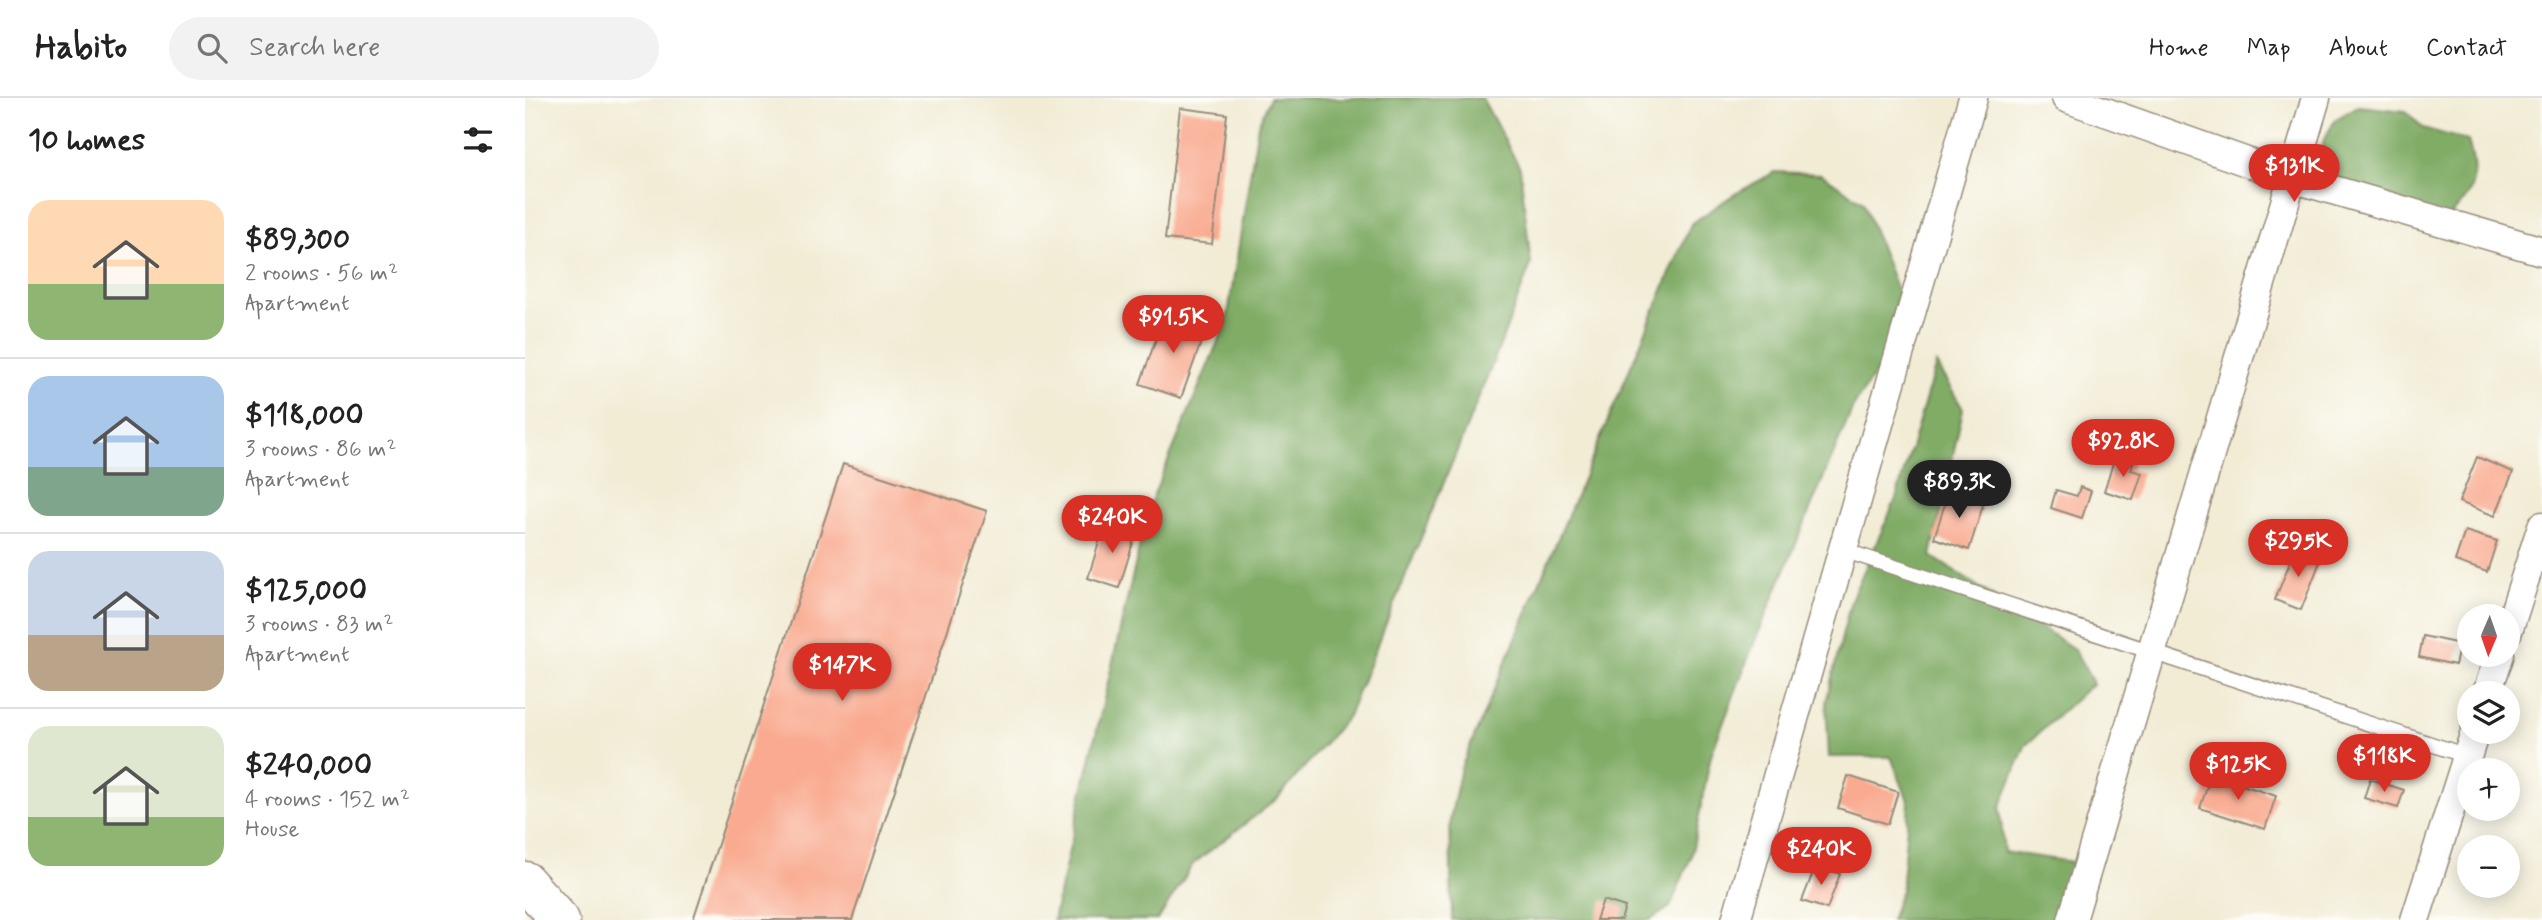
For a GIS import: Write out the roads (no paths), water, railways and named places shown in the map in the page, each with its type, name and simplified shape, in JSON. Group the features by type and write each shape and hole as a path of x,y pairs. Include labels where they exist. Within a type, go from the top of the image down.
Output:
{"street":[{"path":"1736,920 1973,98"},
{"path":"2066,98 2292,178 2542,251"},
{"path":"2072,920 2316,98"},
{"path":"2517,604 2542,526"},
{"path":"2415,920 2471,744"},
{"path":"525,881 560,920"}],"lane":[{"path":"1843,550 2152,652 2457,740"}]}
